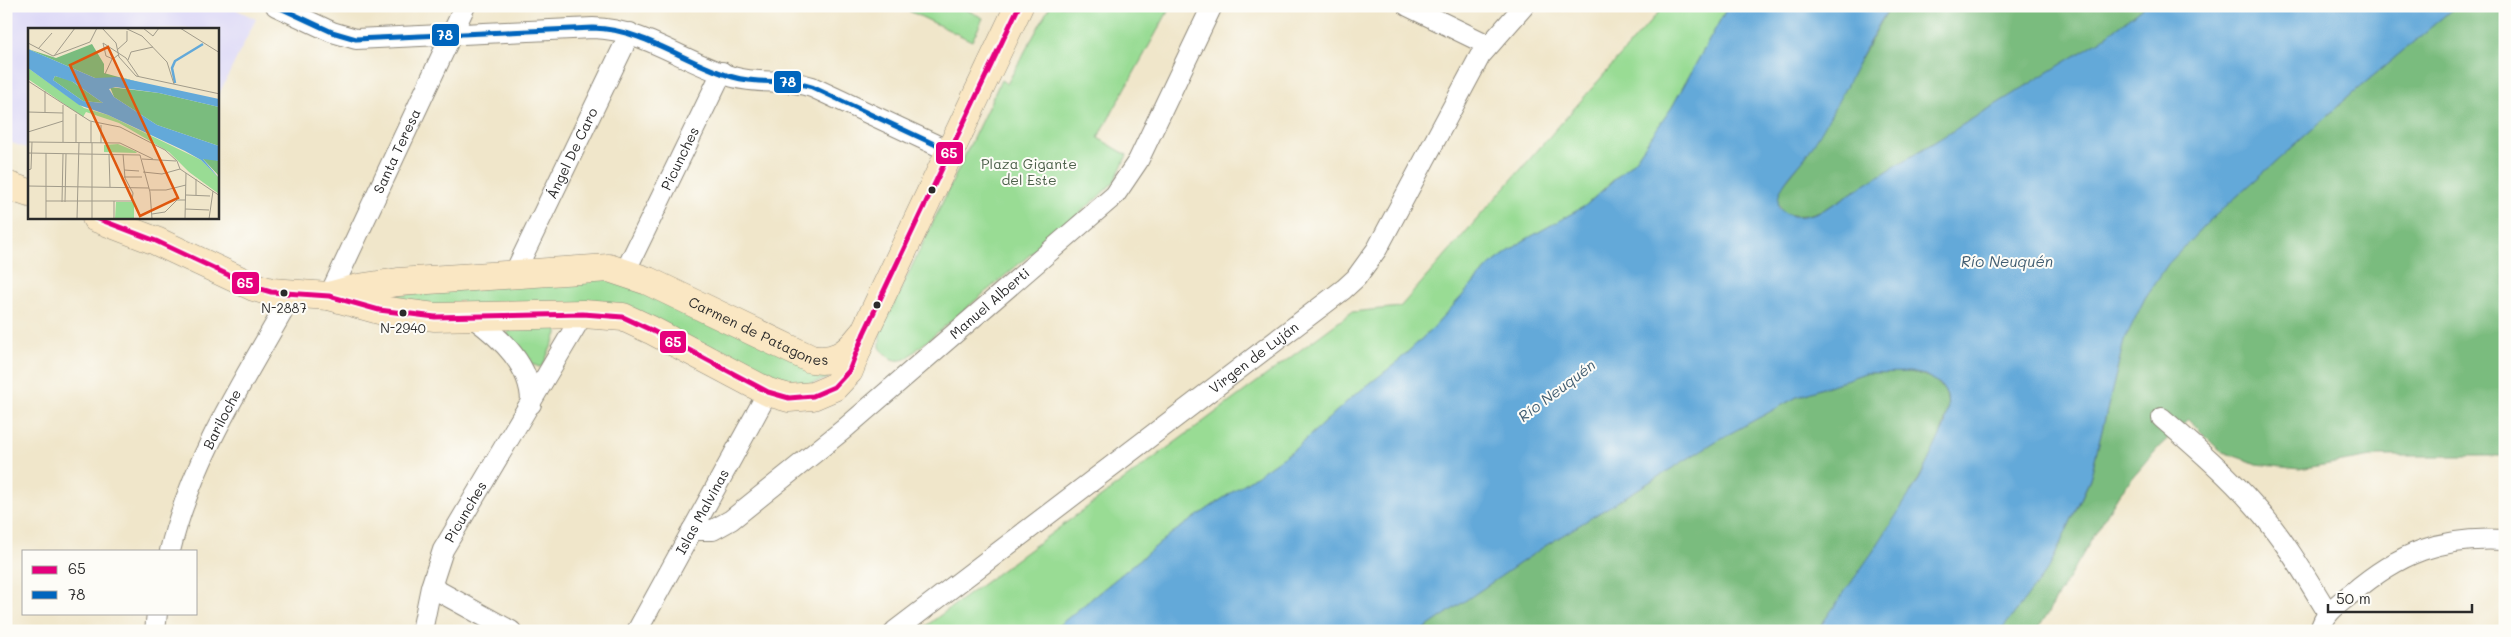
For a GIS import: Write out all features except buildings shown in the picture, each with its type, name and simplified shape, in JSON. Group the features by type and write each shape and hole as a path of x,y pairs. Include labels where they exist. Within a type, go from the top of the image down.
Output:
{"main road":[{"path":"864,332 1019,6"},
{"path":"6,185 28,193"},
{"name":"Carmen de Patagones","path":"99,219 170,247 262,290 292,295 329,296 379,310 435,317 583,314 607,315 636,322 768,392 790,398 802,398 823,393 834,387 848,371 864,332"},
{"name":"Carmen de Patagones","path":"329,296 377,284 595,268 625,272 811,358 823,361 844,355 864,332"}],"street":[{"path":"276,6 348,38 593,28 630,33 742,79 792,82 812,87 950,151"},
{"name":"Santa Teresa","path":"329,296 465,6"},
{"name":"Manuel Alberti","path":"692,530 714,530 731,520 843,430 1115,196 1138,161 1212,6"},
{"path":"1408,6 1488,45"},
{"name":"Virgen de Luján","path":"895,631 1356,278 1377,249 1488,45 1524,6"},
{"name":"Ángel De Caro","path":"514,274 630,33"},
{"name":"Picunches","path":"625,272 722,72"},
{"name":"Bariloche","path":"170,550 189,489 202,460 292,295"},
{"name":"Picunches","path":"422,631 431,587 447,544 532,404 583,314"},
{"path":"472,317 498,339 524,369 530,385 532,404"},
{"name":"Islas Malvinas","path":"637,631 768,392"},
{"path":"2162,418 2211,460 2256,506 2294,557 2328,612"},
{"path":"2320,631 2328,612 2383,569 2417,551 2443,543 2464,540 2505,540"},
{"path":"431,587 511,631"},
{"path":"155,631 157,614"}],"shaded area":[{"path":"6,6 229,6 256,19 219,94 219,28 28,28 28,149 6,141"}],"green space":[{"path":"909,6 959,6 983,18 972,41 907,10"},
{"name":"Plaza Gigante del Este","path":"1050,6 1171,6 1098,138 1127,155 1114,182 1095,200 907,358 895,360 885,354 880,347 880,333 1001,80 1007,84"},
{"path":"1664,6 1728,6 1672,107 1635,160 1585,206 1523,241 1490,265 1434,327 1395,364 1351,398 1295,449 1171,534 1052,631 919,631 1352,312 1400,307"},
{"path":"1890,6 2145,6 2101,40 1831,205 1822,210 1803,215 1783,212 1777,201 1782,186 1807,155"},
{"path":"2456,6 2505,6 2505,456 2378,456 2299,469 2257,464 2220,451 2188,419 2158,448 2119,494 2037,631 2001,631 2049,568 2090,480 2124,341 2145,298 2168,264 2207,223 2354,92"},
{"path":"602,276 838,368 826,379 794,389 633,311 454,308 355,299"},
{"path":"554,327 557,329 557,334 543,365 540,367 530,362 520,353 507,334 511,329"},
{"path":"1910,372 1936,381 1946,395 1946,416 1936,444 1898,514 1817,631 1421,631 1545,546 1718,440 1797,397 1865,373"}],"water":[{"name":"Río Neuquén","path":"1728,6 1890,6 1819,135 1804,159 1783,186 1778,200 1779,208 1788,214 1797,216 1819,212 1840,200 2101,40 2145,6 2456,6 2354,92 2207,223 2168,264 2145,298 2124,341 2090,479 2049,568 2001,631 1817,631 1874,550 1920,478 1945,425 1948,405 1947,395 1940,384 1925,375 1910,372 1865,373 1797,397 1718,440 1545,546 1421,631 1052,631 1171,534 1295,449 1351,398 1395,364 1434,327 1490,265 1523,241 1585,206 1612,182 1635,160 1672,107"}],"transit line":[{"name":"78","path":"276,6 332,32 356,39 593,28 612,30 647,40 698,64 733,77 753,81 802,84 812,87 949,151"},
{"name":"65","path":"99,219 156,241 254,287 271,292 329,296 379,310 435,317 583,314 623,317 768,392 789,398 813,396 834,387 849,371 864,333 1019,6"}],"place":[{"name":"N-2887","path":"284,293"},
{"name":"N-2940","path":"403,313"}]}
